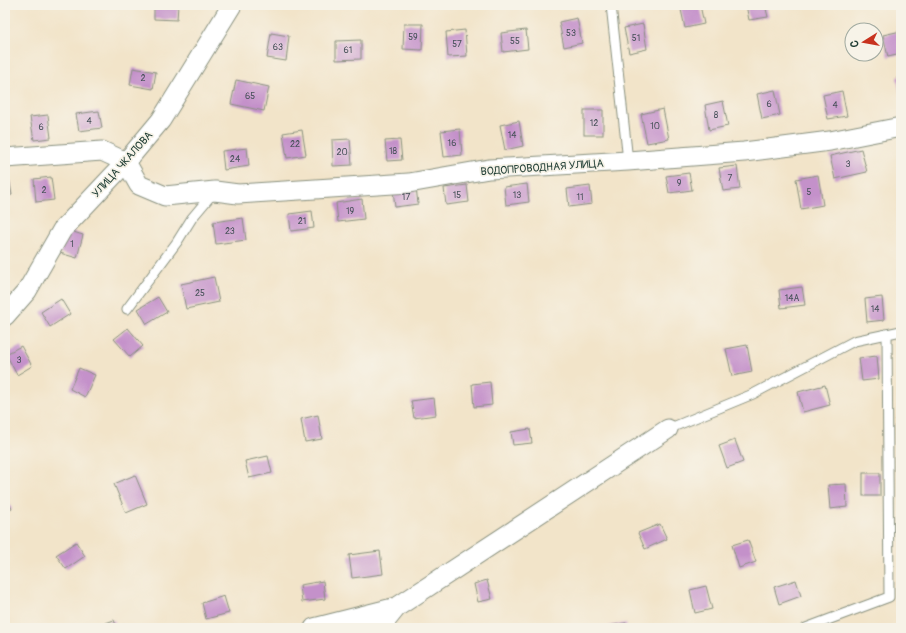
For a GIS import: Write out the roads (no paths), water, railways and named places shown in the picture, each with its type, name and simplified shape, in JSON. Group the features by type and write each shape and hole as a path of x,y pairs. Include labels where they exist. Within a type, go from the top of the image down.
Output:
{"street":[{"name":"УЛИЦА ЧКАЛОВА","path":"5,316 27,291 62,230 126,162 161,120 232,5"},
{"name":"ВОДОПРОВОДНАЯ УЛИЦА","path":"126,162 139,185 165,196 215,191 238,194 409,183 489,169 628,162 744,152 830,141 901,128"},
{"path":"5,158 102,151 126,162"},
{"path":"380,628 397,607 668,429"},
{"path":"314,628 397,607"}],"lane":[{"path":"611,5 628,162"},
{"path":"127,309 177,242 192,218 215,191"},
{"path":"668,429 753,394 854,341 901,331"},
{"path":"806,628 889,597 887,334"}]}
